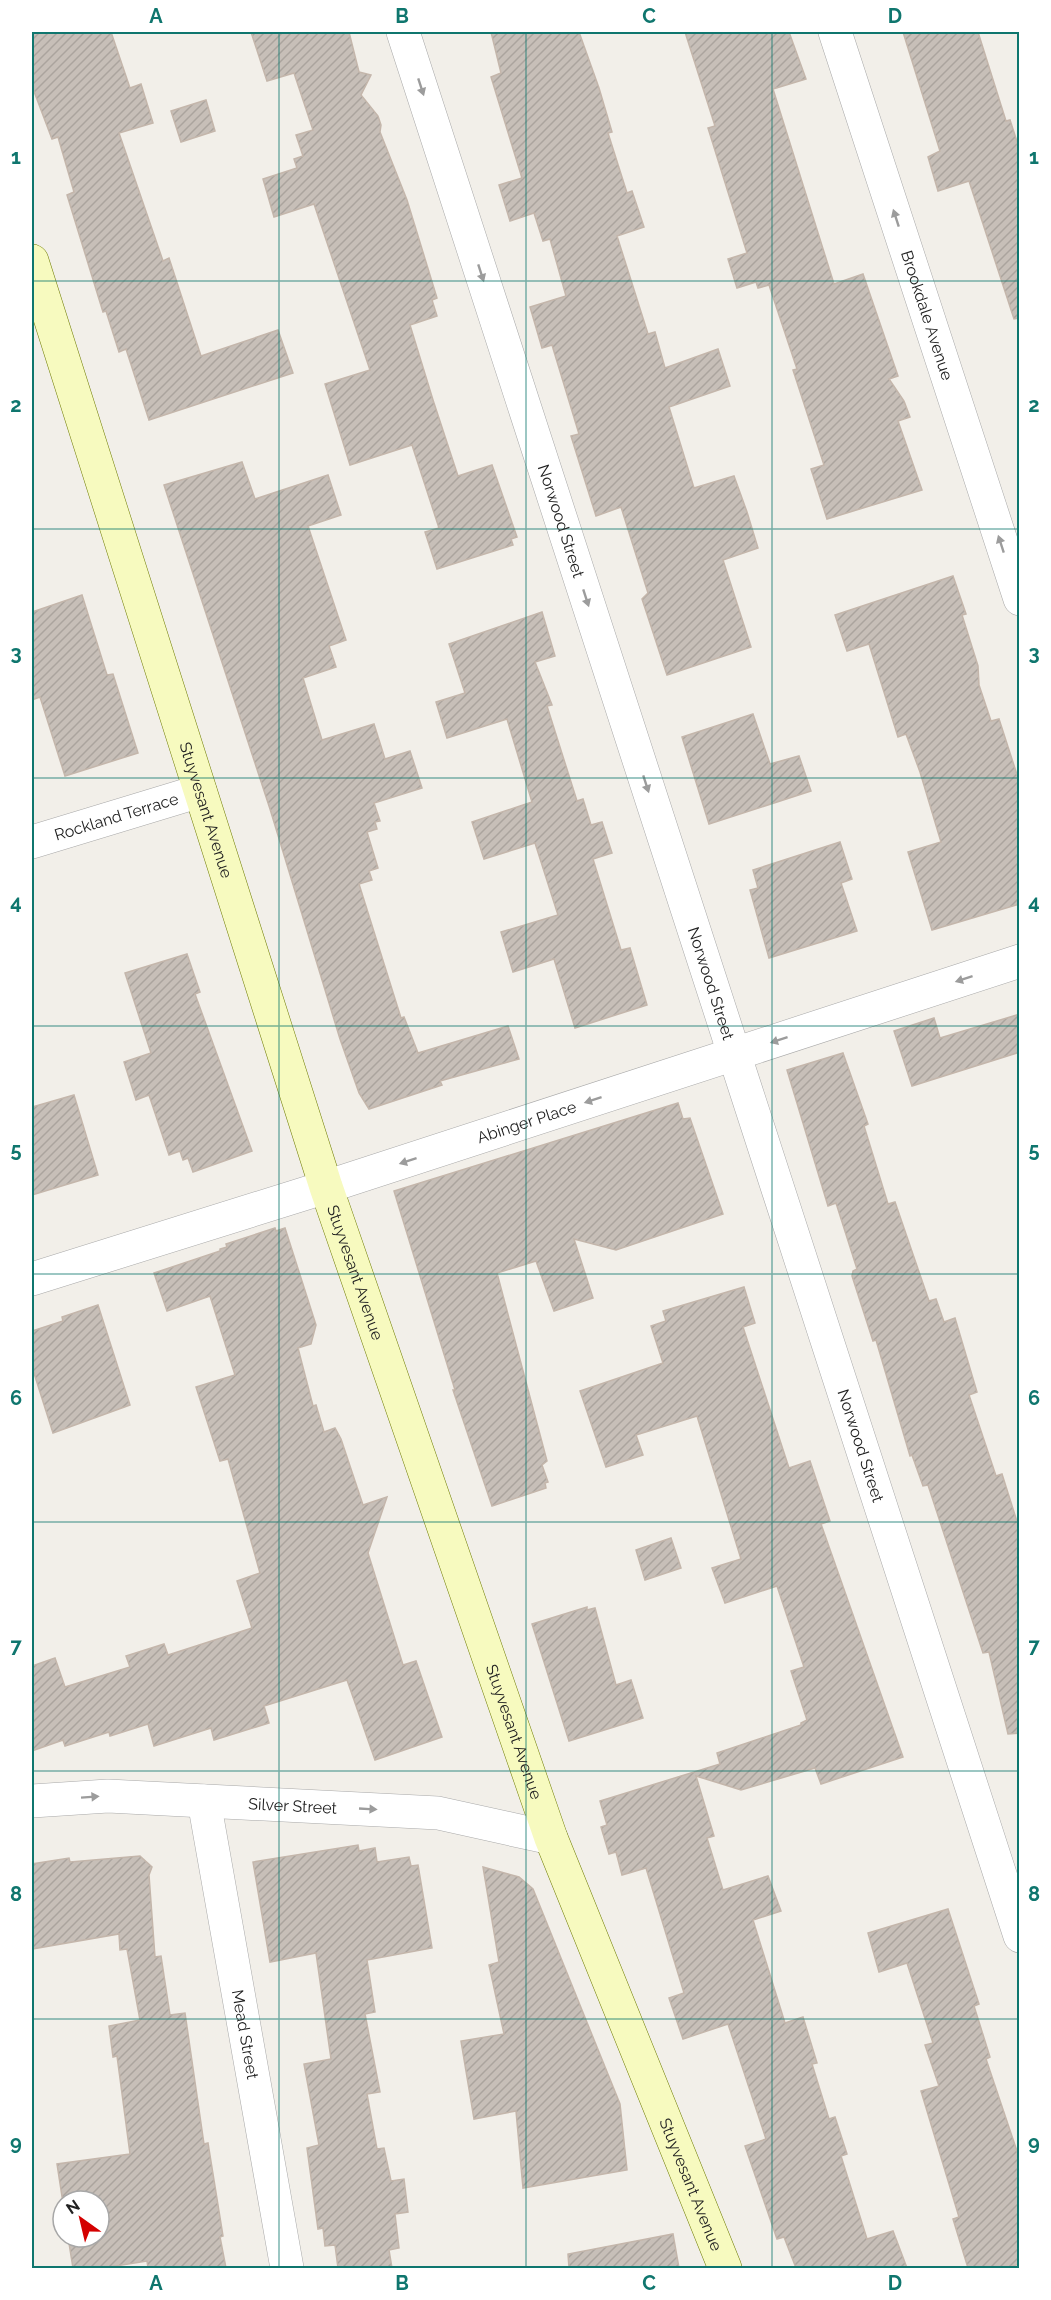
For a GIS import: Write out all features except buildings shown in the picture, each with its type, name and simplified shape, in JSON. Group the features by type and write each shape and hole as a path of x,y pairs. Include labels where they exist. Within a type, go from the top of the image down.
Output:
{"main road":[{"name":"Stuyvesant Avenue","path":"32,261 326,1187 551,1838 725,2268"}],"street":[{"name":"Norwood Street","path":"403,32 1020,1936"},
{"name":"Brookdale Avenue","path":"836,32 1020,599"},
{"name":"Rockland Terrace","path":"32,842 200,791"},
{"name":"Abinger Place","path":"32,1279 326,1187 1020,961"},
{"name":"Silver Street","path":"32,1801 108,1796 438,1813 551,1838"},
{"name":"Mead Street","path":"204,1801 287,2268"}]}
